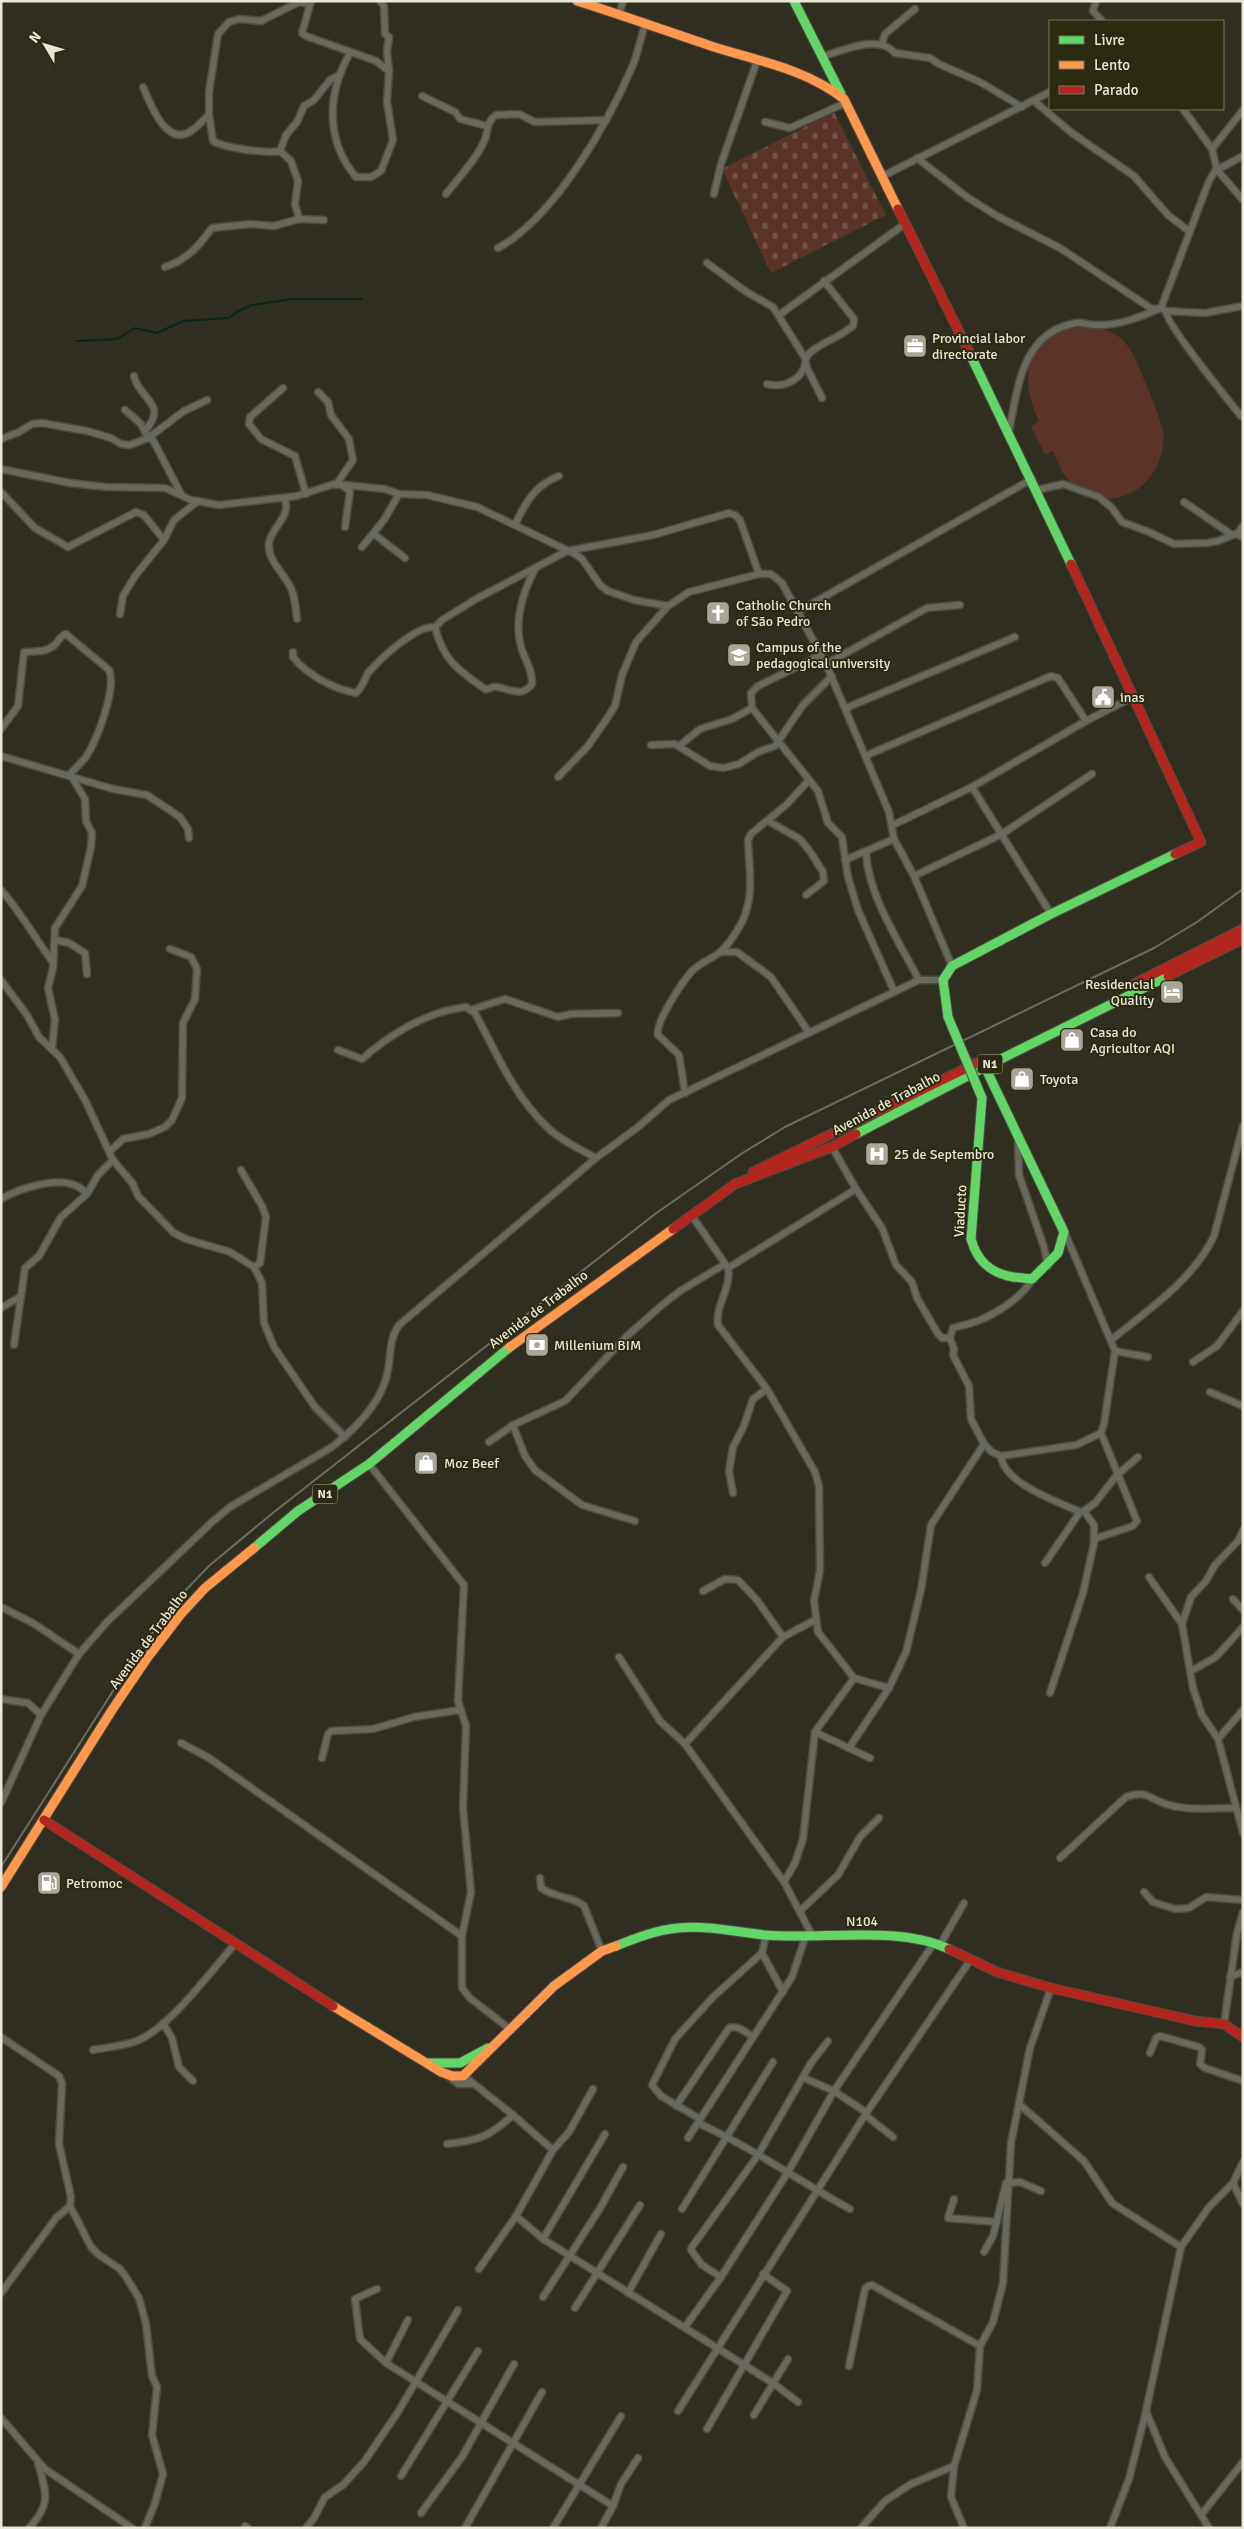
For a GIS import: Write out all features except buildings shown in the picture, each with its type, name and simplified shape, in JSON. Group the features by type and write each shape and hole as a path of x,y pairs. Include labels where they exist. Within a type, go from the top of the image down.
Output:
{"main road":[{"path":"577,1 601,5 619,16 783,67 819,81 845,101"},
{"path":"794,1 824,56 1009,431 1201,842 1051,914 952,966 943,980"},
{"name":"Avenida de Trabalho","path":"735,1184 832,1146 983,1063 1243,929"},
{"name":"Avenida de Trabalho","path":"1,1887 112,1710 181,1614 205,1588 298,1511 369,1464 502,1353 749,1174 788,1152 920,1089 983,1063 1243,939"},
{"name":"Viaducto","path":"943,980 948,1017 982,1098 971,1239 974,1251 980,1261 996,1273 1032,1278"},
{"path":"983,1063 1064,1232 1062,1248 1048,1266 1032,1278"},
{"path":"44,1820 235,1944 425,2063 446,2075 464,2076"},
{"name":"N104","path":"464,2076 554,1986 602,1952 649,1933 678,1928 711,1928 766,1935 892,1935 937,1944 997,1972 1051,1988 1195,2021 1224,2024 1241,2034"},
{"name":"N104","path":"425,2063 460,2063 502,2040"}],"street":[{"path":"350,53 338,76 332,117 338,152 356,177 371,177 381,171 393,140 387,102 389,37 385,34 384,6 380,1"},
{"path":"619,16 623,1"},
{"path":"1096,1 1093,11 1101,20"},
{"path":"338,76 330,80 314,100 304,106 296,122 286,135 280,150 274,152 216,143 212,137 213,129 209,115 210,86 218,34 230,22 239,19 261,21 299,2 311,3 302,33 350,53 376,61 389,71"},
{"path":"882,43 885,34 915,9"},
{"path":"498,248 518,235 546,206 584,156 606,120 634,62 644,24"},
{"path":"824,56 851,47 882,43 890,47 895,53 930,58 938,64 986,85 1022,106"},
{"path":"714,194 721,164 757,60"},
{"path":"143,87 158,120 170,131 179,134 190,132 209,115"},
{"path":"883,176 1049,93"},
{"path":"422,96 455,112 460,119 487,126"},
{"path":"765,122 790,128 845,101"},
{"path":"1034,101 1072,133 1134,176 1168,215 1189,231"},
{"path":"1184,110 1212,149 1217,170 1243,200"},
{"path":"1212,149 1243,110"},
{"path":"446,194 480,149 486,137 487,126 493,117 499,114 519,114 535,122 606,120"},
{"path":"280,150 292,161 298,181 295,204 299,218"},
{"path":"1241,416 1186,344 1163,309 1189,231 1210,181 1217,170 1243,156"},
{"path":"917,158 967,197 998,216 1055,244 1152,309 1205,313 1243,306"},
{"path":"165,267 178,263 189,256 212,228 250,224 274,226 299,218 324,220"},
{"path":"779,315 906,223"},
{"path":"707,263 739,287 773,307 805,358 822,398"},
{"path":"767,384 786,384 799,375 804,368 805,358 811,351 840,336 853,326 854,319 824,281"},
{"path":"1009,431 1026,359 1043,338 1050,333 1078,323 1096,325 1123,322 1163,309"},
{"path":"134,376 138,386 151,401 155,413 154,420 144,431"},
{"path":"283,388 248,420 261,439 295,456 306,494"},
{"path":"318,392 328,402 332,415 346,434 353,460 334,485"},
{"path":"1,439 20,432 32,424 42,422 87,431 125,445 148,438 184,411 207,400"},
{"path":"125,410 138,421 148,438 153,440 181,494"},
{"path":"1,469 70,483 106,487 157,487 198,501 219,505 284,498 306,494 334,485 385,489 399,494 427,495 477,507 568,551 582,559 601,586 608,591 634,600 668,606"},
{"path":"515,525 529,497 547,481 559,476"},
{"path":"798,610 1032,479"},
{"path":"1037,490 1063,484 1099,498 1112,508 1122,522 1174,544 1218,541 1238,535 1243,526"},
{"path":"334,485 346,486 350,491 344,528"},
{"path":"1,492 35,528 68,547 136,512 144,516 164,540"},
{"path":"362,547 374,534 399,494"},
{"path":"284,498 287,503 285,515 272,533 269,548 278,571 290,587 297,619"},
{"path":"120,614 127,588 164,540 174,520 198,501"},
{"path":"1184,502 1238,535"},
{"path":"435,627 442,620 476,599 568,551 653,535 729,513 735,515 740,520 759,574"},
{"path":"374,534 405,558"},
{"path":"435,627 441,648 450,661 485,689 496,687 520,692 527,690 532,684 532,676 519,640 519,613 535,569"},
{"path":"558,777 588,746 608,717 615,706 622,675 636,642 668,606 689,592 759,574 771,574 782,583 832,676 893,825 894,839 914,876 952,966"},
{"path":"826,664 927,608 960,605"},
{"path":"293,652 293,657 306,671 356,693 374,666 403,641 428,626 435,627"},
{"path":"1,729 18,706 23,653 53,647 62,635 68,635 82,649 106,666 112,678 109,698 94,740 86,757 70,774"},
{"path":"846,708 1015,637"},
{"path":"821,655 758,686 751,693 752,708 820,795 828,823 842,837 848,877 856,896 858,910 894,991"},
{"path":"651,745 679,746 690,756 699,758 710,766 723,768 739,764 775,746 803,705 832,676"},
{"path":"865,756 1051,676 1058,678 1086,721"},
{"path":"893,825 972,787 1086,721 1133,697"},
{"path":"679,746 700,729 732,719 752,708"},
{"path":"1,756 70,774 113,789 147,794 180,817 188,829 188,838"},
{"path":"52,1048 55,1020 48,988 53,968 52,961 56,940 55,928 82,886 91,847 92,833 86,821 85,799 70,774"},
{"path":"914,876 1002,834 1092,774"},
{"path":"685,1093 679,1055 658,1035 658,1024 691,972 704,961 720,952 728,944 742,921 752,891 748,840 754,830 768,821 787,804 809,780"},
{"path":"972,787 1051,914"},
{"path":"768,821 800,839 812,852 823,872 824,881 806,895"},
{"path":"845,860 894,839"},
{"path":"866,852 867,870 877,896 918,980"},
{"path":"1,890 23,916 35,939 52,961"},
{"path":"56,940 69,942 85,953 87,974"},
{"path":"110,1151 123,1139 149,1134 165,1127 172,1120 182,1098 184,1023 195,999 197,969 191,956 184,956 170,949"},
{"path":"720,952 737,952 771,977 808,1031"},
{"path":"1,980 27,1015 39,1037 60,1058 85,1100 113,1160 133,1184 138,1196 174,1233 186,1239 230,1252 254,1267 262,1283 264,1323 274,1347 309,1400 345,1437"},
{"path":"1,1803 41,1716 79,1654 107,1622 212,1522 230,1508 273,1484 345,1437 361,1421 380,1392 388,1371 391,1338 399,1325 596,1158 638,1127 669,1100 808,1031 918,980 943,980"},
{"path":"470,1010 505,999 558,1017 571,1014 618,1013"},
{"path":"338,1050 362,1059 373,1049 419,1019 444,1010 466,1007 474,1013 523,1100 539,1119 554,1133 596,1158"},
{"path":"1111,1340 1166,1295 1206,1251 1214,1236 1243,1126"},
{"path":"1018,1136 1019,1175 1044,1247 1048,1266"},
{"path":"832,1146 856,1189 882,1228 896,1265 912,1282 917,1298 938,1334 942,1338 950,1338"},
{"path":"14,1345 25,1268 39,1256 61,1217 87,1194 98,1175 113,1160"},
{"path":"241,1170 262,1206 266,1217 260,1263 254,1267"},
{"path":"1,1199 33,1184 74,1184 87,1194"},
{"path":"489,1442 513,1424 565,1401 627,1336 680,1291 727,1266 856,1189"},
{"path":"692,1216 727,1266 729,1275 720,1305 718,1325 767,1389 808,1459 820,1486 820,1570 814,1601 818,1632 854,1678 889,1688"},
{"path":"1064,1232 1115,1351 1101,1433 1137,1521 1133,1526 1094,1539"},
{"path":"1032,1278 1027,1288 996,1311 973,1323 954,1327 950,1338 954,1349 953,1355 969,1386 971,1419 984,1444 992,1452 1000,1456 1076,1445 1101,1433"},
{"path":"1,1308 20,1297"},
{"path":"1193,1362 1217,1346 1243,1311"},
{"path":"1115,1351 1148,1357"},
{"path":"733,1493 729,1471 733,1447 743,1428 753,1399 767,1389"},
{"path":"1210,1392 1243,1406"},
{"path":"513,1424 525,1456 534,1470 582,1505 635,1521"},
{"path":"849,1748 889,1688 906,1652 913,1625 931,1525 984,1444"},
{"path":"1000,1456 1001,1463 1014,1478 1040,1494 1082,1512 1094,1525 1094,1539 1083,1593 1050,1693"},
{"path":"1045,1563 1082,1512 1095,1503 1117,1475 1138,1457"},
{"path":"369,1464 464,1585 458,1701 466,1726 464,1808 471,1892 462,1936 462,1988 470,1998 511,2030"},
{"path":"1182,1624 1191,1597 1206,1581 1215,1565 1238,1540 1243,1530"},
{"path":"1148,1577 1182,1624 1202,1715 1218,1739 1243,1834"},
{"path":"703,1591 725,1579 738,1580 757,1600 783,1637"},
{"path":"1233,1600 1243,1610"},
{"path":"1,1607 33,1623 79,1654"},
{"path":"685,1744 783,1637 815,1620"},
{"path":"1191,1671 1216,1657 1243,1627"},
{"path":"619,1657 660,1721 685,1744 784,1882 800,1911 809,1935 792,1977 688,2138"},
{"path":"784,1882 796,1863 803,1839 815,1732 854,1678"},
{"path":"1,1699 28,1703 41,1716"},
{"path":"322,1758 328,1734 331,1731 373,1729 414,1717 460,1710"},
{"path":"1218,1739 1243,1710"},
{"path":"815,1732 870,1758"},
{"path":"181,1743 209,1758 462,1936"},
{"path":"1060,1858 1126,1798 1137,1793 1146,1794 1155,1800 1177,1807 1235,1808"},
{"path":"800,1911 838,1875 860,1837 879,1818"},
{"path":"540,1878 541,1888 551,1895 579,1901 584,1906 602,1952"},
{"path":"1144,1892 1153,1902 1175,1909 1188,1908 1206,1897 1243,1900"},
{"path":"685,2327 721,2278 788,2172 834,2091 937,1944 964,1902"},
{"path":"1224,2024 1237,1933 1243,1912"},
{"path":"766,1935 762,1952 713,1997 675,2039 652,2085 654,2090 699,2121 788,2172 816,2191 850,2208"},
{"path":"93,2050 138,2040 163,2022 235,1944"},
{"path":"762,1952 783,1992"},
{"path":"678,2411 816,2191 971,1959"},
{"path":"1230,1977 1243,1972"},
{"path":"964,2528 951,2497 954,2466 977,2390 980,2346 993,2322 1003,2283 1010,2143 1030,2048 1051,1988"},
{"path":"163,2022 172,2038 179,2067 193,2081"},
{"path":"676,2106 729,2028 734,2026 753,2037"},
{"path":"1150,2053 1156,2038 1160,2036 1199,2047 1202,2050 1200,2064 1205,2068 1243,2082"},
{"path":"1,2037 59,2076 62,2083 59,2144 71,2197 70,2206 91,2247 99,2255 120,2269 126,2277 139,2298 144,2315 152,2376 157,2387 152,2435 163,2474 155,2503 145,2528"},
{"path":"721,2278 702,2265 691,2250 692,2247 758,2155 811,2063 828,2041"},
{"path":"682,2209 773,2062"},
{"path":"446,2075 458,2084 472,2084"},
{"path":"464,2076 514,2115 553,2150"},
{"path":"804,2078 834,2091 866,2114 893,2137"},
{"path":"479,2270 516,2216 553,2150 569,2132 593,2089"},
{"path":"1019,2104 1084,2161 1112,2203 1181,2246"},
{"path":"447,2144 470,2141 493,2133 514,2115"},
{"path":"543,2239 605,2134"},
{"path":"1110,2528 1129,2479 1146,2412 1181,2246 1209,2207 1233,2183 1243,2162"},
{"path":"543,2297 571,2256 623,2166"},
{"path":"1008,2182 1020,2182 1041,2191"},
{"path":"984,2252 990,2244 1005,2185 1008,2182"},
{"path":"1233,2183 1243,2204"},
{"path":"954,2198 948,2218 997,2222"},
{"path":"575,2308 640,2205"},
{"path":"1,2292 56,2218 70,2206"},
{"path":"516,2216 543,2239 773,2383 798,2402"},
{"path":"628,2292 661,2234"},
{"path":"707,2430 787,2291 763,2274"},
{"path":"849,2366 865,2289 872,2285 980,2346"},
{"path":"377,2289 357,2296 355,2300 360,2339 386,2364 613,2506"},
{"path":"306,2528 314,2518 325,2497 343,2485 364,2462 398,2412 414,2380 458,2310"},
{"path":"386,2364 408,2320"},
{"path":"401,2476 478,2351"},
{"path":"754,2414 788,2359"},
{"path":"421,2513 462,2457 514,2364"},
{"path":"466,2528 542,2392"},
{"path":"1146,2412 1165,2457 1206,2526"},
{"path":"553,2528 621,2416"},
{"path":"1,2418 38,2462 58,2478 132,2528"},
{"path":"601,2528 613,2506 621,2484 638,2458"},
{"path":"29,2528 39,2516 46,2497 38,2462"},
{"path":"1201,2515 1243,2462"},
{"path":"860,2528 885,2501 905,2488 954,2466"}],"green space":[{"path":"834,112 886,215 771,273 722,169"},
{"path":"1083,325 1109,331 1125,342 1141,371 1163,431 1163,448 1158,464 1150,478 1125,496 1110,498 1094,497 1078,489 1066,477 1053,451 1045,455 1031,426 1039,421 1028,387 1028,372 1032,359 1039,348 1050,338 1064,330"}],"waterway":[{"path":"76,341 117,339 135,328 157,333 183,321 229,318 238,311 252,305 292,299 362,299"}],"railway":[{"path":"1,1867 134,1658 178,1598 210,1565 274,1512 655,1214 741,1154 785,1127 1154,948 1197,922 1243,889"}],"traffic: fast":[{"path":"794,1 841,94"},
{"path":"969,352 1071,564"},
{"path":"948,1017 943,980 952,966 1051,914 1175,854"},
{"path":"856,1134 1168,976"},
{"path":"948,1017 982,1098 971,1239 977,1254 986,1265 991,1269 1013,1277"},
{"path":"983,1063 1064,1232 1058,1253 1032,1279 1013,1277"},
{"path":"254,1548 298,1511 369,1464 510,1347"},
{"path":"616,1946 662,1931 700,1927 765,1935 883,1935 906,1937 949,1949"},
{"path":"428,2063 460,2063 488,2048"}],"traffic: slow":[{"path":"577,1 711,46 780,66 829,88 844,99 898,209"},
{"path":"510,1347 673,1229"},
{"path":"1,1887 112,1710 148,1657 181,1614 205,1588 254,1548"},
{"path":"333,2006 441,2072 452,2076 463,2076 554,1986 602,1951 616,1946"}],"traffic: jam":[{"path":"898,209 969,352"},
{"path":"1071,564 1201,842 1175,854"},
{"path":"1132,985 1243,929"},
{"path":"1168,976 1243,939"},
{"path":"753,1172 977,1063"},
{"path":"673,1229 735,1184 832,1147 856,1134"},
{"path":"44,1820 333,2006"},
{"path":"949,1949 997,1972 1051,1988 1195,2021 1224,2024 1243,2037"}],"place":[{"name":"Provincial labor directorate","path":"915,346"},
{"name":"Catholic Church of São Pedro","path":"718,613"},
{"name":"Campus of the pedagogical university","path":"739,655"},
{"name":"inas","path":"1103,697"},
{"name":"Residencial Quality","path":"1172,992"},
{"name":"Casa do Agricultor AQI","path":"1072,1040"},
{"name":"Toyota","path":"1022,1079"},
{"name":"25 de Septembro","path":"877,1154"},
{"name":"Millenium BIM","path":"537,1345"},
{"name":"Moz Beef","path":"426,1463"},
{"name":"Petromoc","path":"49,1883"}]}
